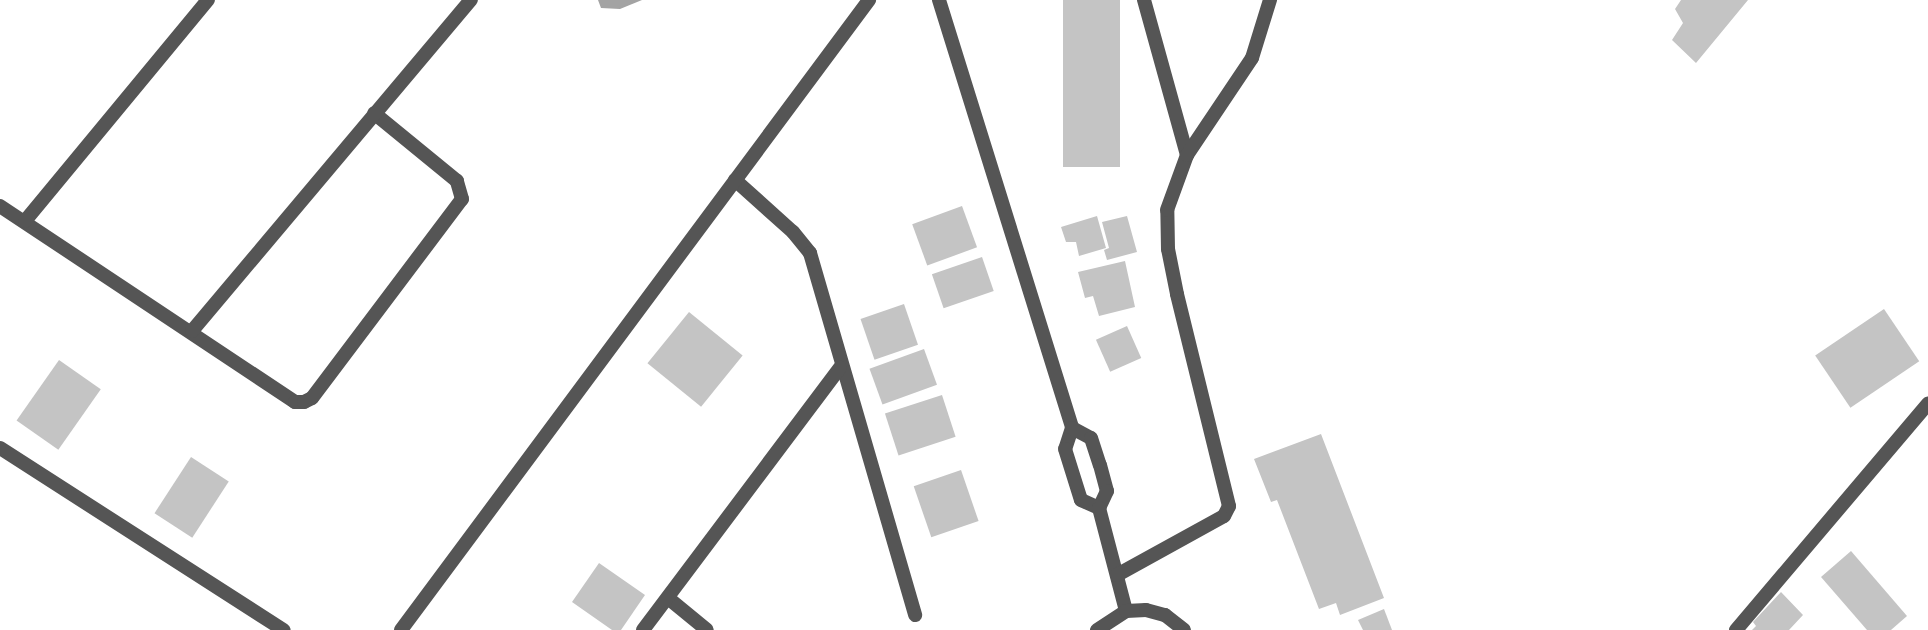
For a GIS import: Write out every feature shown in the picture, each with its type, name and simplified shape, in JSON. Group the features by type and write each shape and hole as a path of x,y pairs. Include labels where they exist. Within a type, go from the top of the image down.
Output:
{"street":[{"path":"25,221 208,0"},
{"path":"192,331 471,0"},
{"path":"401,630 869,0"},
{"path":"939,0 1072,428 1065,449 1081,500 1099,508"},
{"path":"1143,0 1187,155"},
{"path":"1117,575 1224,516 1229,506 1168,249 1167,210 1187,155 1252,58 1270,0"},
{"path":"0,206 192,331 295,402 312,398 462,199 457,181 374,113"},
{"path":"735,180 793,232 810,253 840,368 915,615"},
{"path":"643,630 840,368"},
{"path":"1737,630 1928,404"},
{"path":"1072,428 1091,438 1100,466 1107,491 1099,508 1126,611"},
{"path":"0,448 285,630"},
{"path":"668,598 707,630"},
{"path":"1097,630 1126,611 1165,615 1184,630"}],"shaded area":[{"path":"598,0 642,0 620,9 601,8"}],"building":[{"path":"1063,0 1120,0 1120,167 1063,167"},
{"path":"1681,0 1748,0 1696,63 1672,40 1683,23 1675,9"},
{"path":"962,206 977,247 927,265 912,224"},
{"path":"1097,216 1106,248 1079,256 1076,242 1066,242 1061,227"},
{"path":"1127,216 1137,252 1107,260 1104,250 1109,248 1102,222"},
{"path":"982,257 994,291 944,308 932,274"},
{"path":"1125,261 1135,307 1099,316 1093,296 1085,298 1078,272"},
{"path":"904,304 918,345 875,360 861,319"},
{"path":"1884,309 1919,361 1850,408 1815,355"},
{"path":"689,312 743,355 701,407 647,363"},
{"path":"1127,326 1141,358 1110,372 1096,340"},
{"path":"924,349 937,385 882,405 869,369"},
{"path":"59,360 101,389 58,450 17,421"},
{"path":"942,395 956,437 899,455 885,414"},
{"path":"1321,434 1384,598 1340,615 1336,603 1319,609 1277,500 1271,502 1254,459"},
{"path":"191,457 229,482 192,538 155,513"},
{"path":"961,470 979,521 931,537 914,486"},
{"path":"1851,551 1907,616 1891,630 1867,630 1821,577"},
{"path":"599,563 645,595 621,630 612,630 572,602"},
{"path":"1781,592 1803,615 1789,630 1752,630 1756,626 1753,622"},
{"path":"1384,609 1392,630 1363,630 1358,620"}]}
